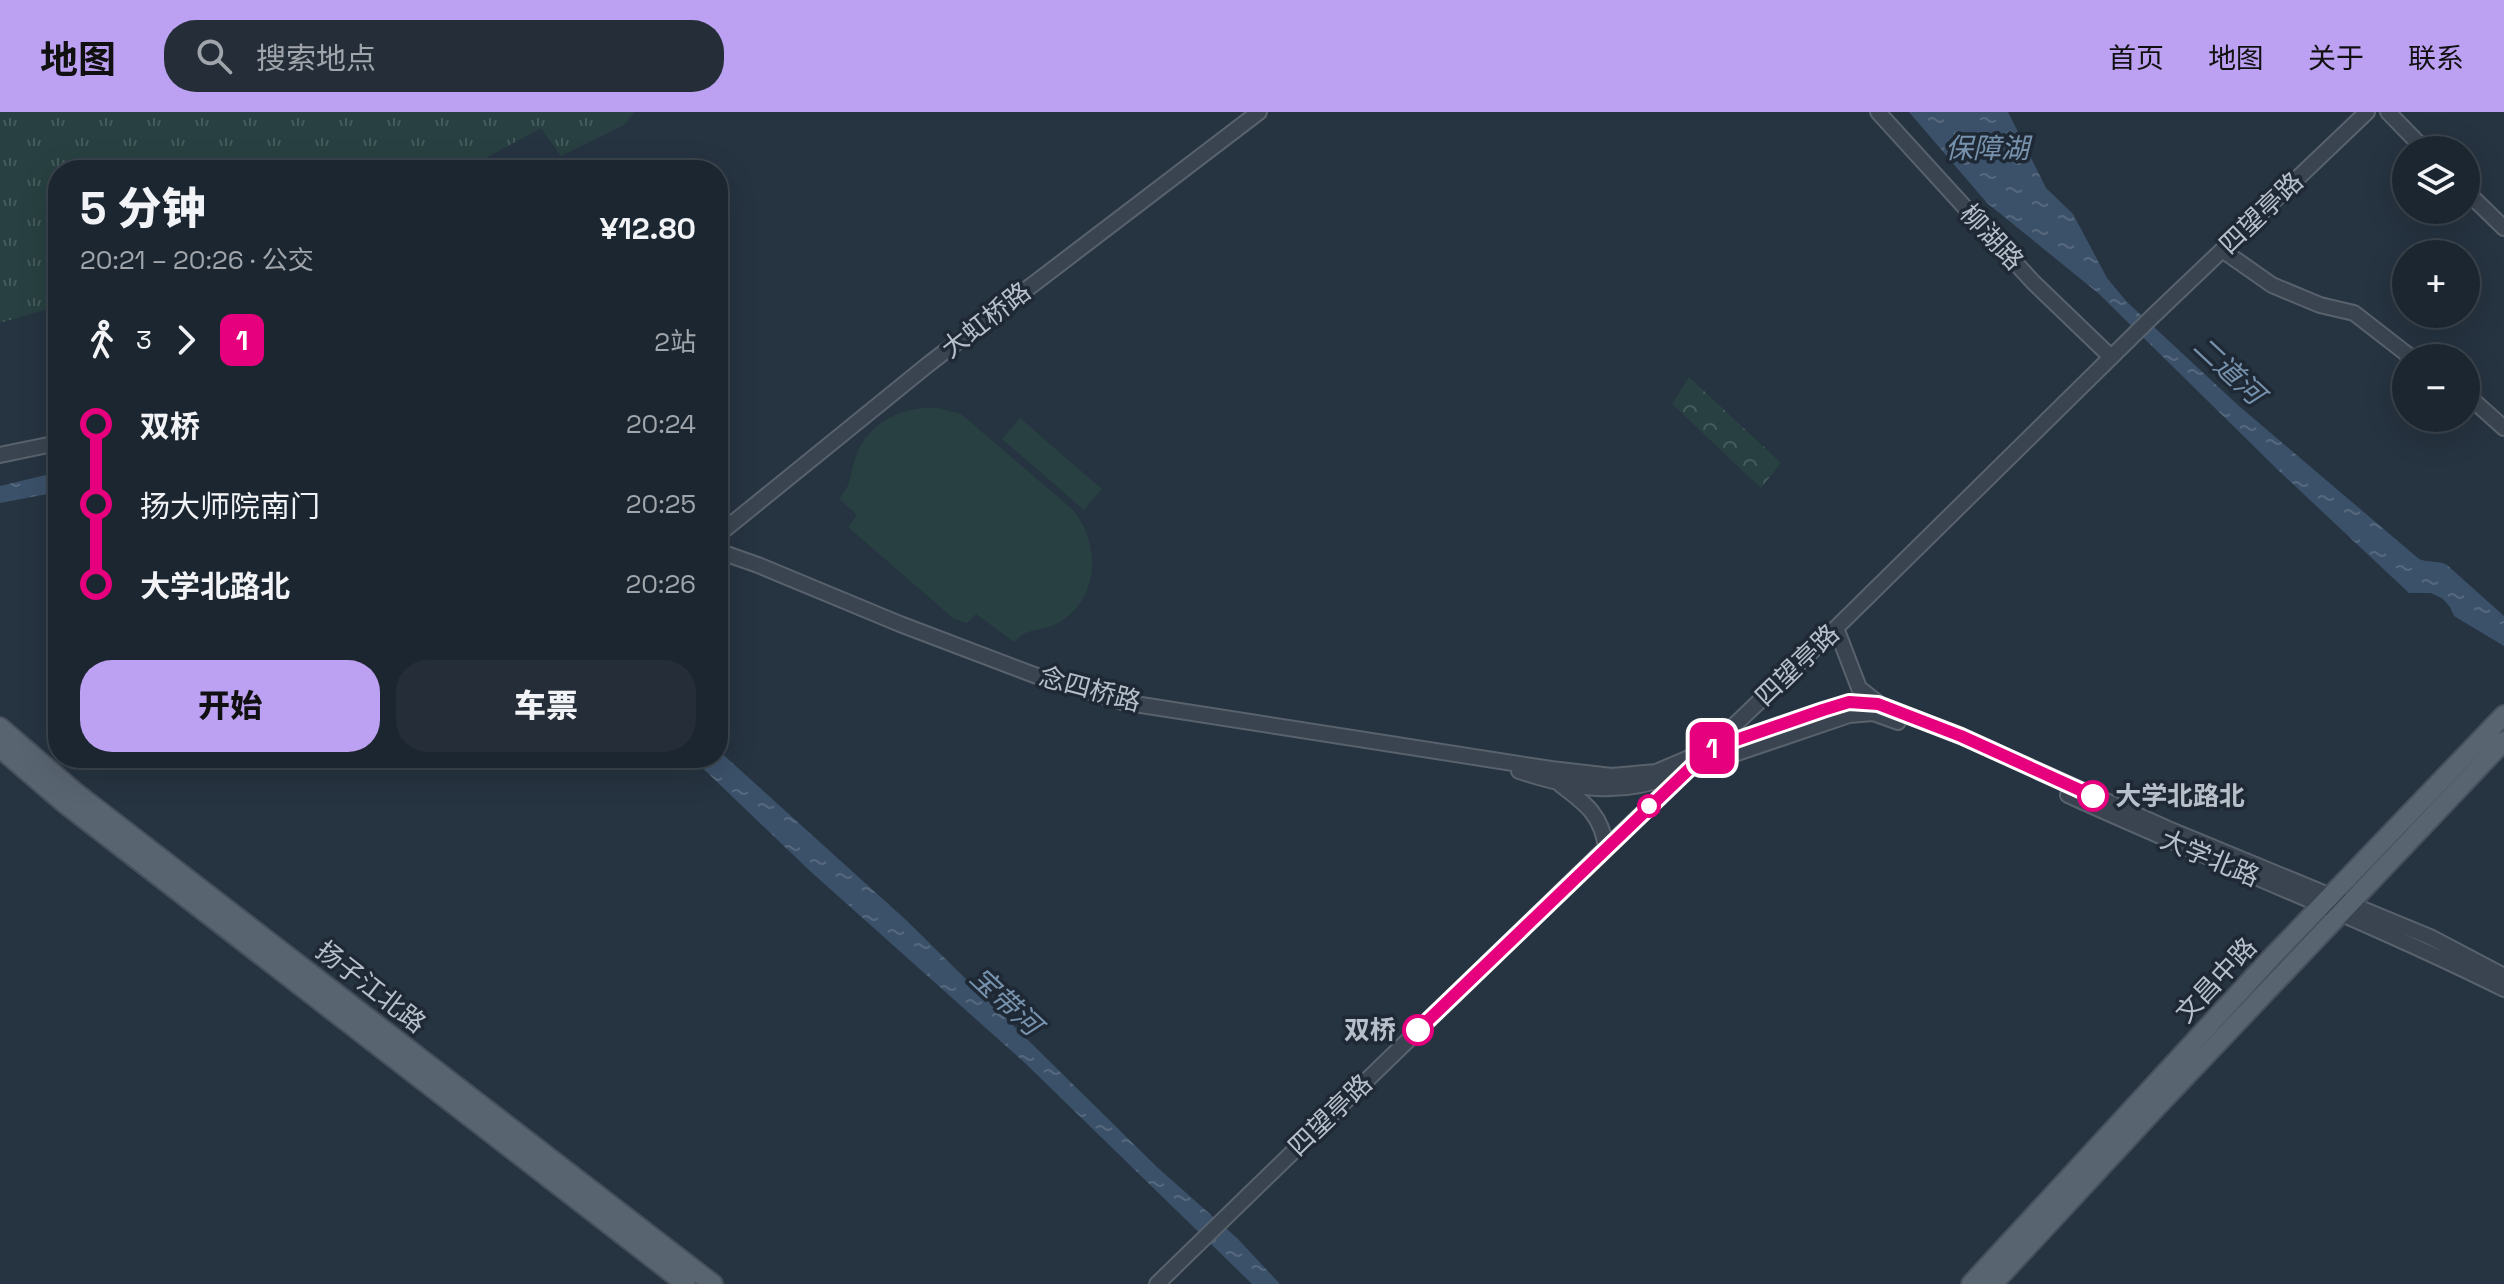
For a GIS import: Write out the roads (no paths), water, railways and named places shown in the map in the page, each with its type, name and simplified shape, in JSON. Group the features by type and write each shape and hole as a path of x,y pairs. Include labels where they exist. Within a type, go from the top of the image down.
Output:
{"main road":[{"name":"文昌中路","path":"1971,1284 2326,900 2504,715"},
{"name":"扬子江北路","path":"0,727 75,792 713,1284"},
{"name":"文昌中路","path":"1993,1284 2504,741"},
{"name":"扬子江北路","path":"0,748 64,803 686,1284"}],"street":[{"name":"大虹桥路","path":"728,527 930,363 1259,112"},
{"name":"柳湖路","path":"1878,112 2033,282 2111,357"},
{"name":"四望亭路","path":"1157,1284 2367,112"},
{"path":"2388,112 2411,136"},
{"path":"2480,205 2504,228"},
{"path":"2222,250 2272,285 2320,305 2354,313 2394,344"},
{"path":"2480,407 2504,428"},
{"path":"0,455 48,445"},
{"name":"念四桥路","path":"728,554 1037,676 1122,702 1612,776 1656,772 1710,749"},
{"path":"1836,628 1859,688 1878,704"},
{"name":"大学北路","path":"1710,749 1849,702 1878,704 1961,736 2326,900 2430,937 2504,976"},
{"name":"大学北路","path":"1687,770 1849,715 1873,713 1958,744 2214,861 2326,900"},
{"name":"念四桥路","path":"1481,758 1560,784 1613,789 1650,784 1687,770"},
{"path":"1560,784 1588,805 1603,830 1606,848"},
{"name":"大学北路","path":"2345,908 2504,989"}],"water":[{"name":"保障湖","path":"1909,112 2008,112 2046,188 2073,214 2107,278 2127,302 2239,406 2419,559 2447,565 2504,616 2504,646 2454,616 2443,599 2431,593 2409,593 2279,471 2098,293 1987,203"},
{"path":"48,474 48,494 0,503 0,486"},
{"path":"728,759 906,920 1158,1168 1237,1238 1280,1284 1252,1284 1026,1064 810,871 702,768 728,768"}],"place":[{"name":"大学北路北","path":"2093,796"},
{"name":"双桥","path":"1418,1030"}],"water label":[{"name":"二道河","path":"2229,370"},
{"name":"宝带河","path":"1006,1001"}]}
